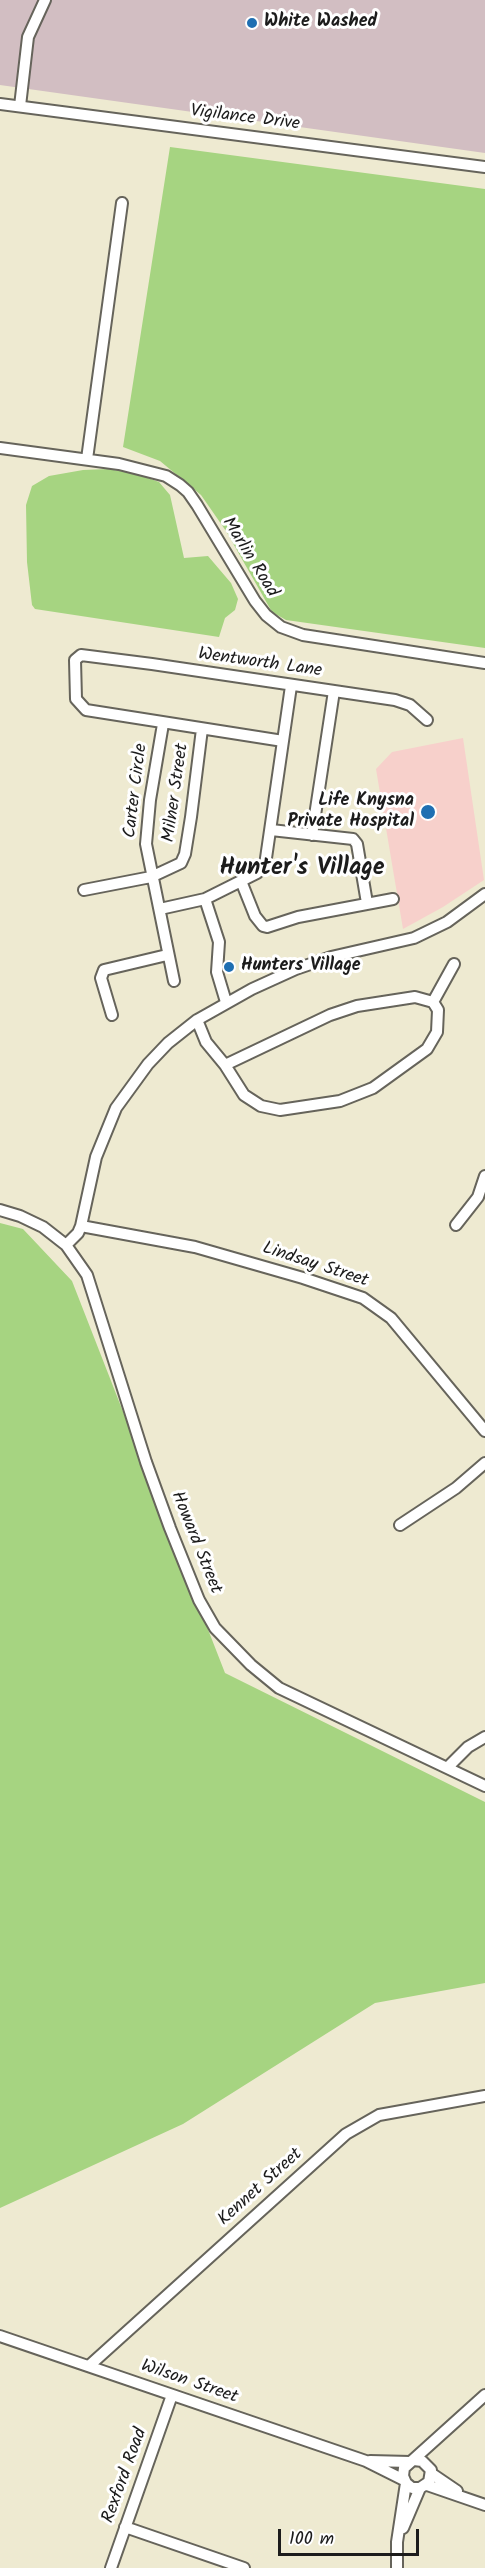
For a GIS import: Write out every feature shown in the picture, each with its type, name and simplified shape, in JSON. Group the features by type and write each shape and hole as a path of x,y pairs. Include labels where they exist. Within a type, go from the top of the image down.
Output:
{"street":[{"path":"20,106 28,37 45,0"},
{"name":"Vigilance Drive","path":"0,104 485,167"},
{"path":"87,459 122,203"},
{"name":"Marlin Road","path":"0,448 87,459 166,476 188,492 255,601 266,615 281,627 303,635 485,663"},
{"name":"Wentworth Lane","path":"76,699 74,663 81,655 405,702 427,720"},
{"path":"160,909 206,899 256,873 265,865 291,686"},
{"path":"312,835 334,691"},
{"name":"Carter Circle","path":"76,699 80,706 89,711 283,741"},
{"name":"Carter Circle","path":"163,724 146,837 167,955 174,981"},
{"name":"Milner Street","path":"84,890 152,877 177,867 185,854 202,729"},
{"path":"271,830 353,838 367,903"},
{"path":"241,881 255,916 262,926 267,927 298,917 393,899"},
{"path":"66,1245 78,1233 81,1226 96,1157 116,1108 148,1064 197,1020 226,1002 296,969 331,957 414,938 447,922 485,896"},
{"path":"206,899 219,942 218,972 226,1002"},
{"path":"112,1015 100,978 104,970 167,955"},
{"path":"433,1002 454,964"},
{"path":"197,1020 206,1041 244,1095 261,1106 280,1110 340,1101 373,1088 427,1048 439,1025 438,1010 433,1002 415,997 348,1009 312,1023 225,1065"},
{"path":"456,1225 478,1197 485,1176"},
{"name":"Howard Street","path":"0,1210 31,1221 66,1245 84,1269 93,1287 146,1462 193,1586 215,1628 251,1665 279,1688 485,1786"},
{"name":"Lindsay Street","path":"81,1226 195,1247 363,1298 391,1318 485,1431"},
{"path":"400,1525 456,1488 485,1462"},
{"path":"448,1767 468,1747 485,1737"},
{"name":"Kennet Street","path":"90,2365 346,2133 379,2115 485,2096"},
{"name":"Wilson Street","path":"0,2336 366,2461 405,2482"},
{"name":"Rexford Road","path":"111,2568 172,2395"},
{"path":"398,2568 398,2542 405,2482 404,2468 485,2395"},
{"path":"398,2542 430,2470 437,2439"},
{"name":"Wilson Street","path":"366,2461 412,2461"},
{"path":"412,2461 422,2461 430,2470 470,2500"},
{"path":"405,2482 412,2488 423,2487 485,2505"},
{"path":"125,2527 244,2568"}],"shaded area":[{"path":"0,0 485,0 485,153 0,85"},
{"name":"Life Knysna Private Hospital","path":"463,738 484,880 443,907 403,929 376,769 392,752"}],"green space":[{"path":"170,147 485,189 485,648 286,620 272,612 226,531 201,495 160,461 123,447"},
{"path":"108,469 137,474 159,482 170,495 184,558 208,556 231,583 238,599 235,610 225,618 219,637 35,609 32,605 27,562 26,505 32,486 49,476 83,470"},
{"path":"0,1223 23,1229 72,1281 225,1673 485,1802 485,1983 375,2003 183,2124 0,2208"}],"place":[{"name":"White Washed","path":"252,23"},
{"name":"Life Knysna Private Hospital","path":"428,812"},
{"name":"Hunters Village","path":"229,967"}],"district":[{"name":"Hunter's Village","path":"302,870"}]}
